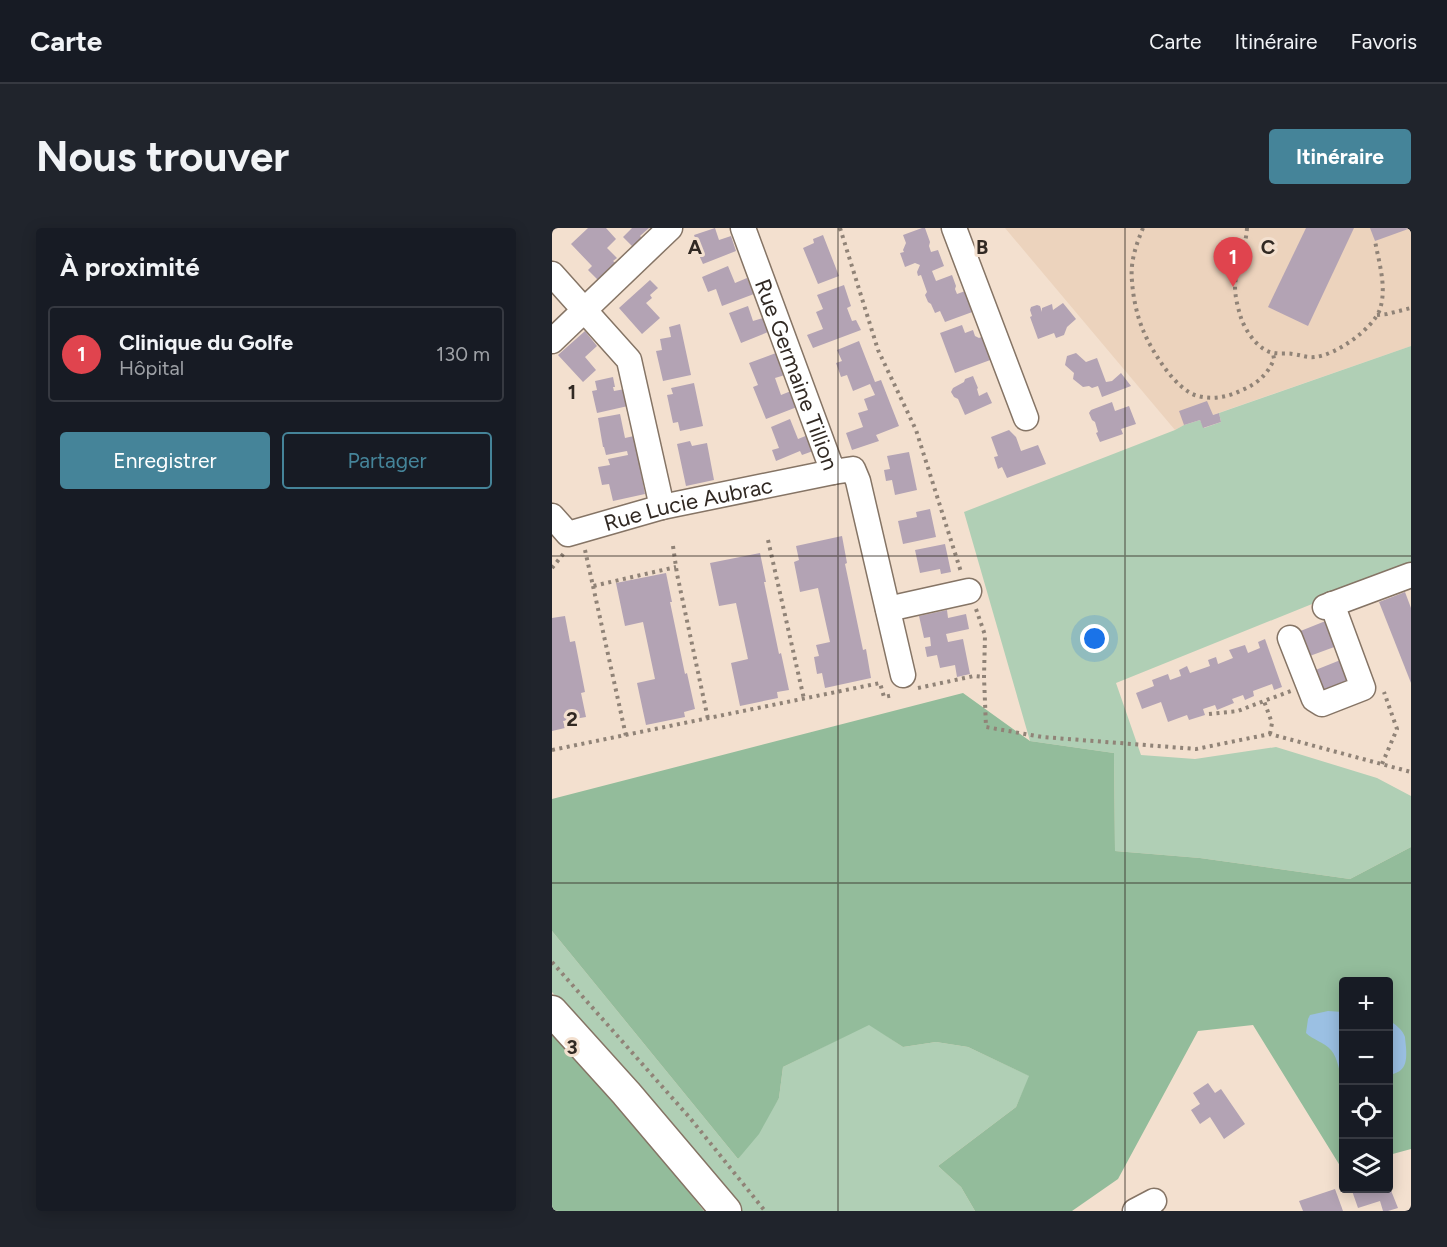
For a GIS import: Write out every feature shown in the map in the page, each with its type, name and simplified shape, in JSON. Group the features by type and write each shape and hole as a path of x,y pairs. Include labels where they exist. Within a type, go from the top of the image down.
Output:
{"main road":[{"path":"552,1011 626,1093 726,1211"}],"street":[{"path":"552,341 670,228"},
{"name":"Rue Germaine Tillion","path":"743,228 833,472 853,469 858,481 888,609 903,686"},
{"path":"954,228 1026,418"},
{"path":"552,274 629,360 662,507"},
{"name":"Rue Lucie Aubrac","path":"552,516 568,534 662,507 833,472"},
{"path":"1290,638 1314,699 1322,704 1362,688 1329,606 1411,575"},
{"path":"888,609 969,591"}],"path":[{"path":"840,228 878,350 916,430 963,581 973,600 985,635 986,727 1042,736 1196,749 1270,734 1411,772"},
{"path":"1143,228 1132,259 1132,281 1136,305 1144,331 1166,371 1184,389 1196,396 1207,397 1222,398 1236,393 1263,377 1274,359 1272,353"},
{"path":"1247,228 1235,286 1242,321 1248,334 1259,346 1272,353 1304,357 1318,357 1334,351 1363,332 1376,315 1382,297 1383,282 1375,241"},
{"path":"1376,315 1411,308"},
{"path":"580,531 626,736"},
{"path":"768,540 804,699"},
{"path":"673,546 708,719"},
{"path":"593,586 676,567"},
{"path":"552,750 880,683 884,697 903,686 974,676 984,677"},
{"path":"1209,714 1238,711 1308,684"},
{"path":"1264,701 1272,723 1270,734"},
{"path":"552,962 690,1118 765,1211"}],"shaded area":[{"path":"1005,228 1411,228 1411,346 1175,430"}],"green space":[{"path":"1411,346 1411,564 1116,683 1141,755 1195,759 1276,747 1377,778 1411,796 1411,847 1350,879 1200,858 1115,851 1114,753 1030,741 964,512 1184,425 1200,420 1204,428 1221,422 1219,413"},
{"path":"963,693 1030,741 1114,753 1115,851 1200,858 1350,879 1411,847 1411,1149 1393,1154 1393,977 1339,977 1339,1164 1253,1025 1198,1031 1118,1179 1072,1211 975,1211 961,1187 938,1166 1016,1107 1029,1076 968,1047 936,1042 903,1047 869,1025 783,1067 779,1098 759,1134 738,1159 552,931 552,799"},
{"path":"552,931 738,1159 779,1098 783,1067 869,1024 903,1047 936,1042 968,1047 1030,1076 1016,1107 938,1166 961,1187 975,1211 740,1211 674,1128 552,992"},
{"path":"552,1034 622,1107 704,1211 552,1211"}],"water":[{"path":"1328,1011 1339,1012 1339,1068 1331,1050 1306,1033 1310,1015"},
{"path":"1393,1024 1404,1034 1406,1052 1404,1066 1393,1074"}],"building":[{"path":"588,228 606,228 616,239 607,248 617,258 613,261 618,265 600,282 588,270 592,266 571,244"},
{"path":"632,228 649,228 640,236 644,240 635,249 623,237"},
{"path":"715,228 719,240 731,236 736,251 703,264 694,244 697,243 694,235"},
{"path":"925,228 931,252 938,250 944,266 932,271 936,281 952,275 957,294 968,290 975,311 945,322 940,311 935,313 928,302 921,275 918,276 917,272 920,265 915,263 905,267 900,253 904,252 906,243 903,235"},
{"path":"1306,228 1354,228 1308,326 1268,307"},
{"path":"1370,228 1411,228 1375,241"},
{"path":"823,235 839,276 818,284 803,248 814,243 813,239"},
{"path":"728,266 735,283 747,278 754,294 722,306 716,289 708,292 702,277"},
{"path":"650,280 658,288 650,295 652,298 646,303 660,318 642,334 619,308"},
{"path":"844,285 851,306 847,308 852,321 856,320 861,330 813,348 807,335 823,329 816,312 823,309 817,295"},
{"path":"1063,303 1076,319 1067,327 1064,335 1056,338 1054,333 1038,339 1030,317 1032,316 1031,307 1040,306 1042,312 1042,308 1052,304 1053,310"},
{"path":"748,306 753,321 763,318 768,332 741,343 729,313"},
{"path":"680,324 691,375 663,381 656,351 662,350 660,339 671,337 669,327"},
{"path":"962,325 965,333 973,330 975,336 979,338 984,336 993,359 955,373 940,333"},
{"path":"585,331 597,346 585,357 596,370 583,382 558,355"},
{"path":"859,341 875,382 881,380 899,426 876,435 879,441 852,450 846,433 863,427 858,413 868,410 864,399 875,395 870,384 853,391 847,375 841,377 836,363 842,361 837,350"},
{"path":"776,353 785,375 775,378 781,395 791,391 797,407 766,419 753,387 758,385 749,363"},
{"path":"1076,353 1086,362 1097,358 1106,382 1112,381 1121,373 1131,386 1102,397 1098,386 1083,387 1073,379 1074,373 1065,365 1067,356"},
{"path":"973,376 979,396 987,392 992,403 965,415 958,399 951,392 965,379"},
{"path":"613,377 614,391 625,389 628,406 597,413 592,391 597,390 595,381"},
{"path":"694,383 703,426 680,431 678,422 673,423 667,395 673,394 671,388"},
{"path":"1207,401 1213,415 1219,413 1221,422 1203,428 1200,420 1184,425 1179,411"},
{"path":"1112,402 1115,411 1129,406 1136,424 1121,429 1123,434 1100,442 1095,422 1089,413 1091,410"},
{"path":"620,414 625,438 634,436 645,494 613,501 609,484 602,485 598,467 610,465 608,459 628,455 627,451 606,455 598,418"},
{"path":"790,419 798,439 808,435 813,451 802,455 800,451 776,461 772,450 779,448 771,427"},
{"path":"1009,430 1016,437 1021,451 1038,445 1046,464 1007,478 1002,467 998,469 994,457 998,456 991,437"},
{"path":"690,441 692,446 707,443 714,480 686,486 677,444"},
{"path":"909,452 917,490 895,495 892,480 886,481 884,470 890,469 887,456"},
{"path":"930,509 936,537 903,544 898,521 917,517 916,512"},
{"path":"842,536 847,563 845,564 871,678 825,688 822,673 817,674 814,657 819,656 816,645 830,642 818,588 800,592 794,562 799,560 796,546"},
{"path":"945,544 951,572 941,574 940,569 920,573 915,550"},
{"path":"760,553 779,654 781,653 789,690 777,692 778,698 740,706 731,663 748,659 736,603 719,606 710,563"},
{"path":"666,573 685,674 687,673 695,709 684,712 685,717 646,725 637,683 655,679 643,622 625,626 616,583"},
{"path":"1405,592 1411,608 1411,683 1379,602"},
{"path":"947,610 948,618 966,614 969,629 946,634 948,642 963,639 970,674 957,677 955,665 940,668 937,655 927,657 925,647 931,646 930,637 924,638 919,616"},
{"path":"565,616 570,642 575,641 585,692 581,693 586,717 563,721 565,728 552,731 552,618"},
{"path":"1328,620 1337,646 1307,657 1298,632"},
{"path":"1265,639 1282,687 1274,690 1272,684 1253,691 1254,696 1245,700 1243,695 1232,699 1234,703 1217,710 1215,705 1203,709 1205,715 1189,720 1187,715 1168,722 1161,702 1142,709 1136,693 1154,686 1152,680 1168,674 1170,680 1181,676 1179,670 1187,666 1190,673 1210,666 1208,660 1216,657 1218,664 1233,658 1229,650 1245,645 1248,653 1260,648 1258,642"},
{"path":"1343,659 1352,685 1322,696 1313,671"},
{"path":"1208,1083 1215,1093 1221,1089 1245,1124 1224,1139 1210,1117 1200,1124 1191,1110 1200,1104 1193,1093"},
{"path":"1335,1189 1343,1211 1303,1211 1299,1201"},
{"path":"1353,1193 1392,1193 1398,1208 1383,1211 1380,1201 1358,1208"}],"place":[{"name":"Clinique du Golfe","path":"1233,287"}]}
